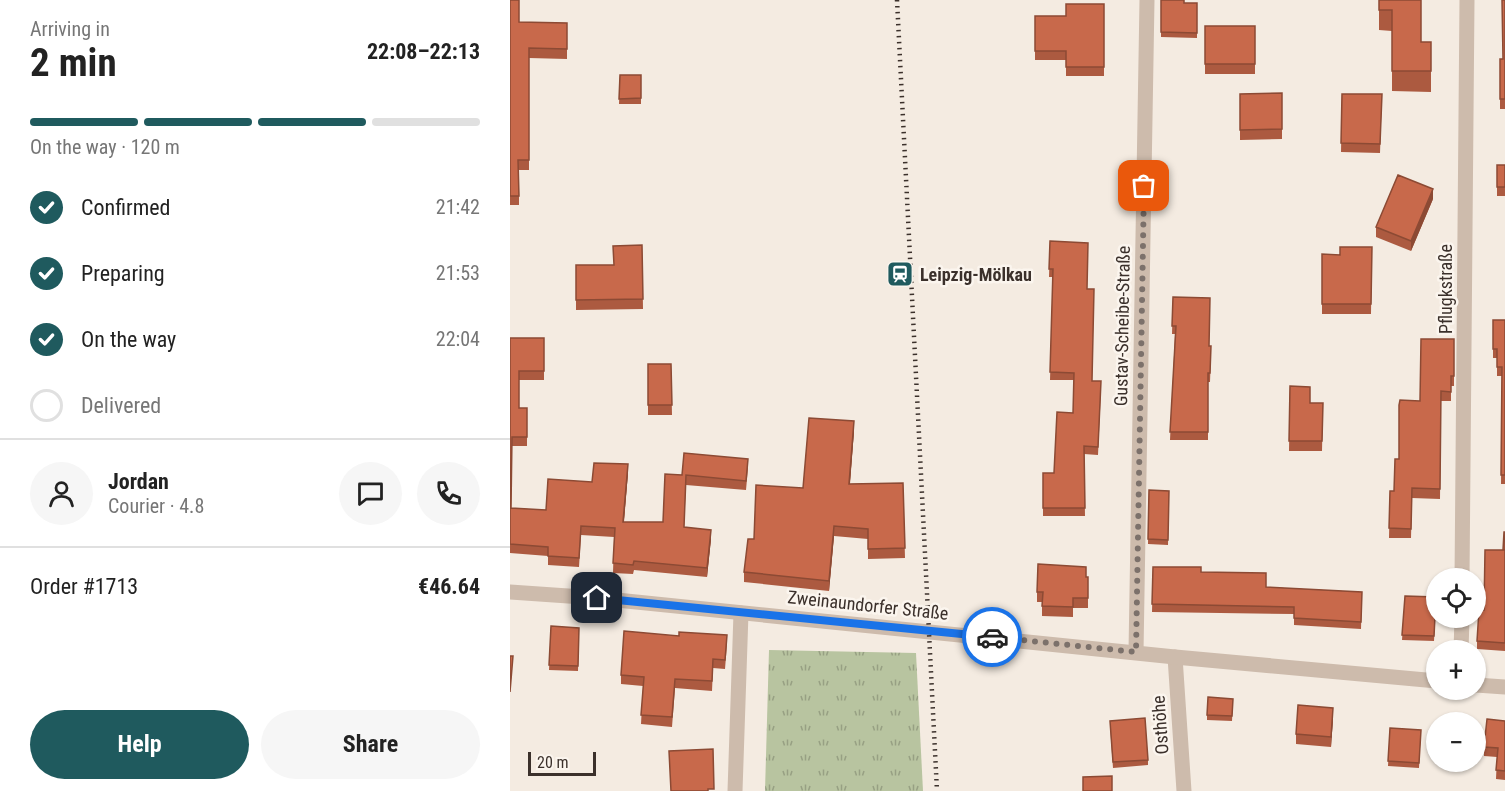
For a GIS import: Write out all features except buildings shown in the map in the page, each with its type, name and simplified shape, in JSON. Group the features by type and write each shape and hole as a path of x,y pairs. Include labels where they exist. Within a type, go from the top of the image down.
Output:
{"street":[{"name":"Gustav-Scheibe-Straße","path":"1136,652 1147,0"},
{"name":"Pflugkstraße","path":"1462,568 1467,0"},
{"name":"Zweinaundorfer Straße","path":"510,592 597,598 1175,657 1426,680"},
{"path":"735,791 741,613"},
{"name":"Osthöhe","path":"1175,657 1184,791"},
{"path":"1486,686 1505,687"}],"green space":[{"path":"769,650 916,653 923,791 765,791"}],"railway":[{"path":"897,0 937,791"}],"way so far":[{"path":"992,637 1136,652 1144,186"}],"place":[{"name":"Leipzig-Mölkau","path":"900,274"}],"route":[{"path":"597,598 992,637"}]}
